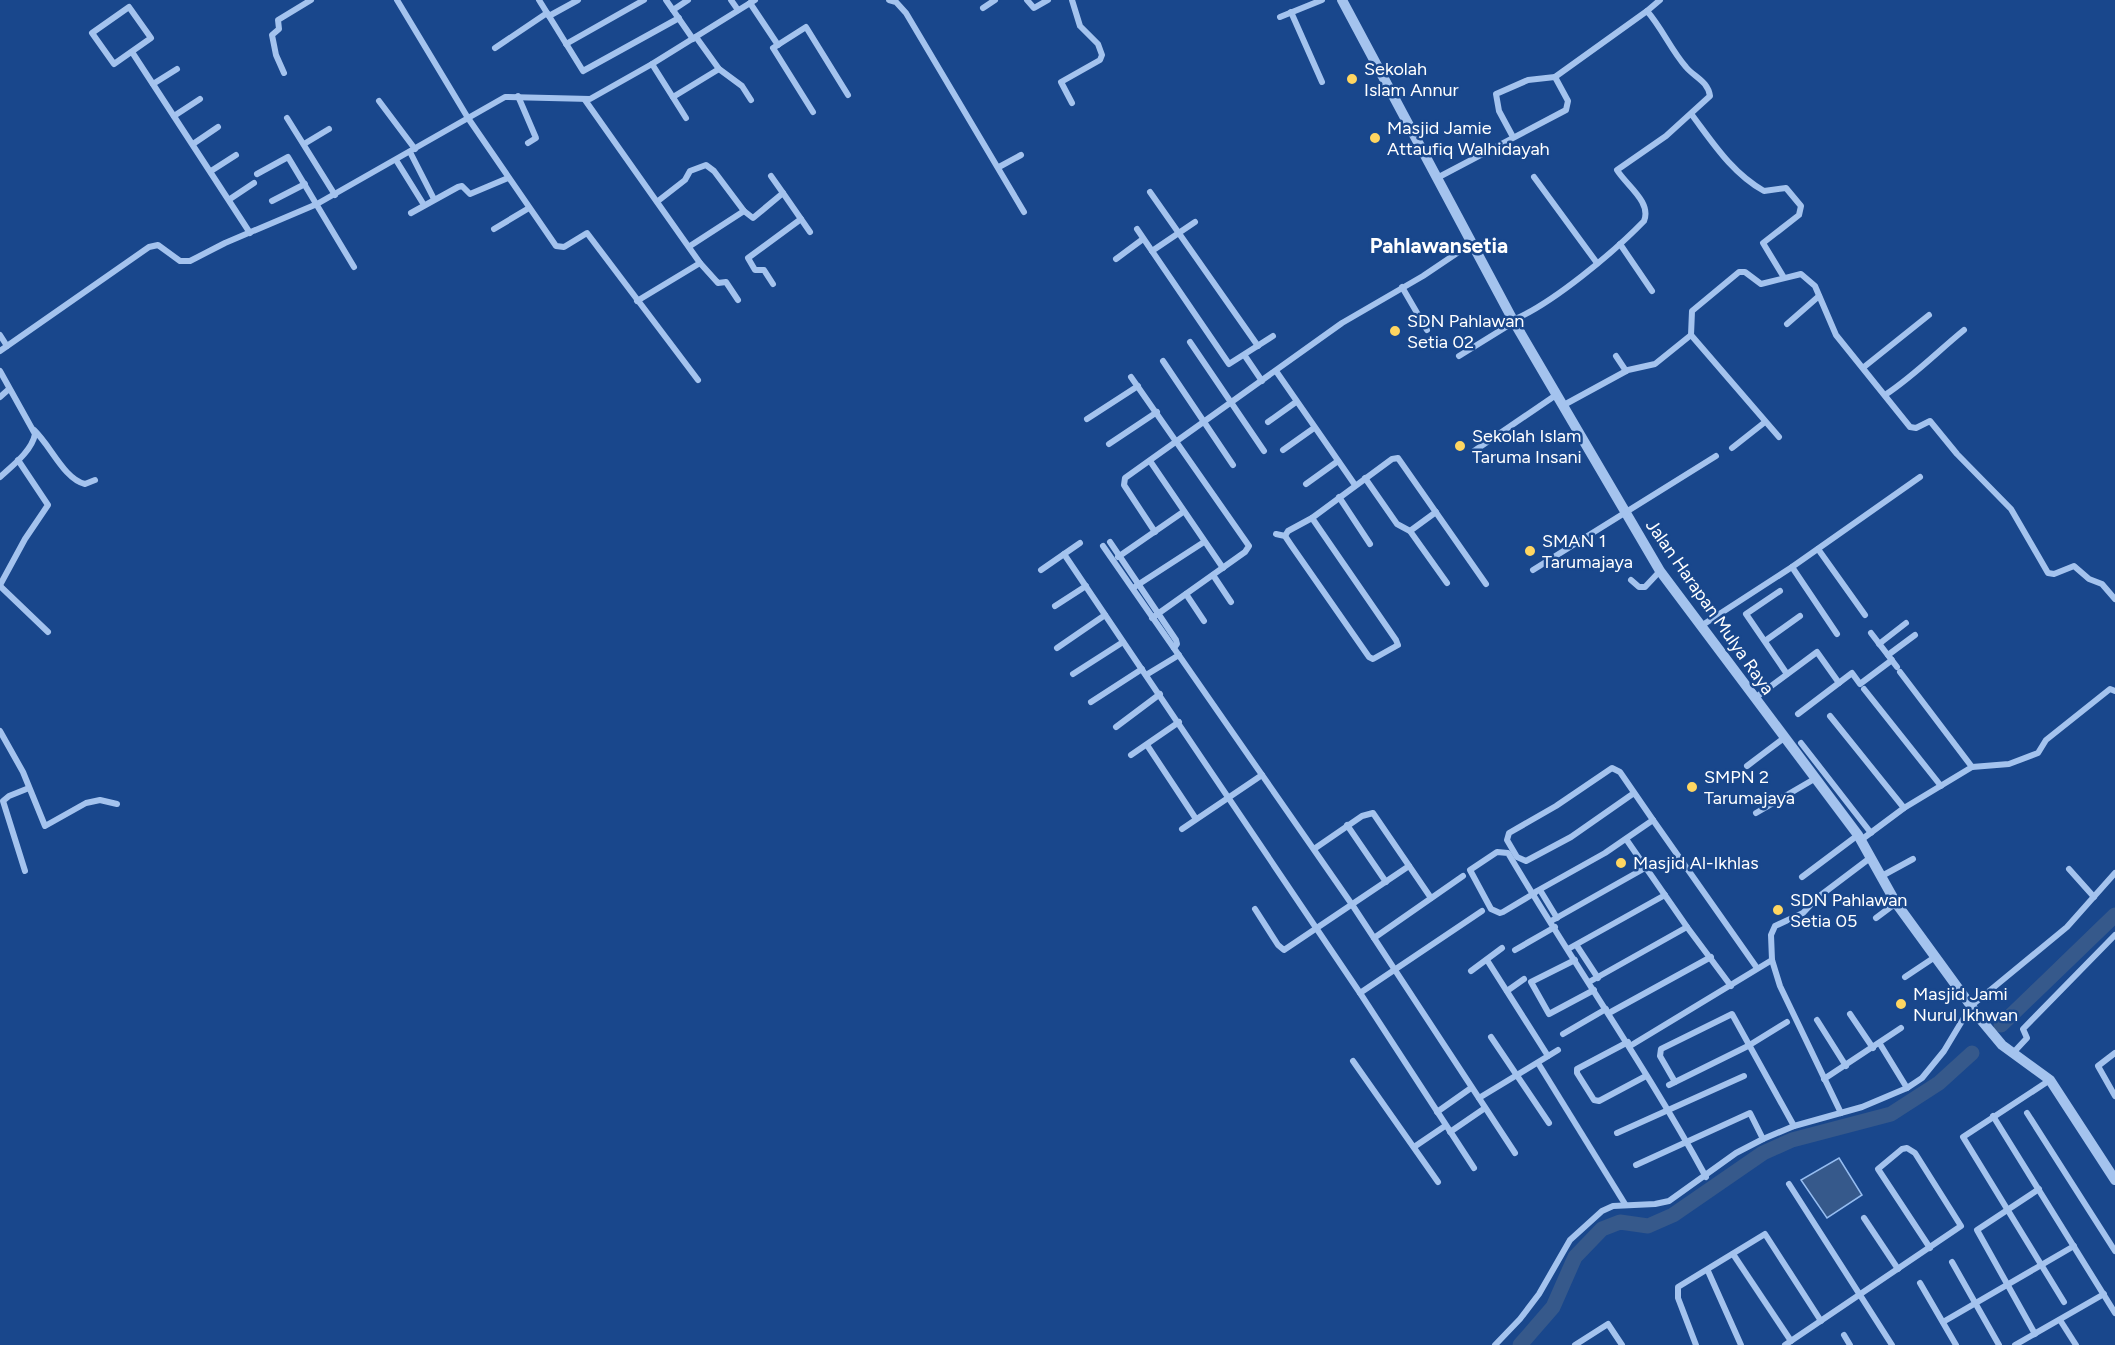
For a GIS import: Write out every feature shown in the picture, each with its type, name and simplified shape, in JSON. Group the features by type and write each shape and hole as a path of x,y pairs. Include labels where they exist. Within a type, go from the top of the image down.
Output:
{"street":[{"path":"284,73 274,48 272,35 279,30 279,20 311,0"},
{"path":"398,0 468,118 558,248 564,248 587,233 698,380"},
{"path":"539,0 579,67 586,70 678,18"},
{"path":"495,48 548,15 578,0"},
{"path":"566,44 644,0"},
{"path":"666,0 719,69 742,86 751,100"},
{"path":"673,10 688,0"},
{"path":"731,0 738,10"},
{"path":"889,0 902,6 1024,212"},
{"path":"983,8 994,0"},
{"path":"1027,0 1034,8 1048,0"},
{"path":"1072,0 1080,26 1098,44 1102,55 1100,60 1061,82 1072,103"},
{"path":"1280,17 1322,0"},
{"name":"Jalan Harapan Mulya Raya","path":"1342,0 1513,321 1660,571 1859,837 1879,877 1896,903 1971,1006 2002,1045 2013,1053"},
{"path":"1513,137 1499,111 1496,93 1528,80 1555,78 1660,0"},
{"path":"0,351 149,247 158,245 180,261 190,261 335,195 505,97 585,100 652,64 753,1 778,45"},
{"path":"129,7 151,38 132,52 114,64 92,33 129,7"},
{"path":"1459,356 1513,321 1531,313 1597,263 1644,221 1647,215 1644,204 1617,170 1692,115 1710,96 1709,90 1698,76 1687,70 1647,11"},
{"path":"1291,12 1322,82"},
{"path":"813,112 773,48 806,27 849,95"},
{"path":"132,52 230,199 250,233"},
{"path":"652,64 687,118"},
{"path":"153,84 177,69"},
{"path":"673,97 719,69"},
{"path":"1436,178 1568,108 1568,101 1555,78"},
{"path":"518,96 536,138 528,143"},
{"path":"174,116 200,99"},
{"path":"585,100 690,246 699,263 718,283 726,282 738,300"},
{"path":"379,101 412,151 434,199"},
{"path":"1692,115 1722,155 1742,175 1764,191 1786,188 1801,206 1799,215 1763,243 1783,276"},
{"path":"287,118 335,195"},
{"path":"193,144 219,127"},
{"path":"303,144 329,129"},
{"path":"211,171 236,155"},
{"path":"999,167 1021,155"},
{"path":"257,174 288,157 354,267"},
{"path":"396,160 424,205"},
{"path":"658,201 685,180 690,171 706,165 714,171 744,211 753,218 783,193"},
{"path":"771,176 810,232"},
{"path":"1534,177 1597,263"},
{"path":"411,213 458,187 462,186 470,194 508,178"},
{"path":"230,199 254,183"},
{"path":"272,201 304,184"},
{"path":"1150,192 1258,346"},
{"path":"494,229 530,208"},
{"path":"690,246 744,211"},
{"path":"773,284 764,270 755,270 748,258 801,219"},
{"path":"1152,251 1194,222"},
{"path":"1137,230 1229,364 1245,356 1273,336"},
{"path":"1116,259 1143,239"},
{"path":"1155,532 1123,482 1176,440 1231,404 1342,322 1472,243"},
{"path":"1620,244 1652,291"},
{"path":"637,301 699,263"},
{"path":"1779,437 1690,335 1692,311 1739,272 1745,272 1761,284 1783,276 1792,278 1803,274 1815,286 1831,328 1885,396 1913,429 1930,421 1957,454 2003,498 2048,573 2054,574 2074,566 2089,579 2102,584 2115,599"},
{"path":"1402,287 1427,330"},
{"path":"1786,324 1819,296"},
{"path":"1864,367 1929,315"},
{"path":"1885,396 1920,371 1934,353 1964,330"},
{"path":"0,335 7,346"},
{"path":"1562,406 1626,371 1655,364 1690,335"},
{"path":"1190,342 1263,451"},
{"path":"1245,356 1262,381"},
{"path":"1616,356 1626,371"},
{"path":"1163,361 1233,465"},
{"path":"0,371 34,429 51,448 70,477 85,484 95,480"},
{"path":"1276,371 1355,485"},
{"path":"1131,377 1249,546 1223,568 1152,618"},
{"path":"1087,419 1138,386"},
{"path":"0,397 9,389"},
{"path":"1474,452 1556,395"},
{"path":"1268,422 1296,402"},
{"path":"1109,444 1157,412"},
{"path":"1732,448 1765,422"},
{"path":"1283,450 1314,428"},
{"path":"0,477 18,460 35,438 34,429"},
{"path":"1533,570 1716,456"},
{"path":"1285,536 1288,531 1312,518 1365,478 1398,458 1486,585"},
{"path":"18,460 48,505 25,539 0,586 48,632"},
{"path":"1150,461 1223,568"},
{"path":"1306,484 1338,461"},
{"path":"1700,626 1792,567 1920,477"},
{"path":"1365,478 1397,525 1410,531 1447,583"},
{"path":"1339,497 1371,544"},
{"path":"1112,561 1183,512"},
{"path":"1410,531 1436,512"},
{"path":"1276,534 1285,536 1369,657 1373,659 1395,648 1398,645 1396,640 1312,518"},
{"path":"1110,542 1160,612 1177,642 1174,648"},
{"path":"1132,589 1204,542"},
{"path":"1041,570 1080,543"},
{"path":"1103,546 1353,906 1515,1153"},
{"path":"1818,549 1864,615"},
{"path":"1064,554 1360,993 1474,1168"},
{"path":"1792,567 1837,634"},
{"path":"1631,580 1639,587 1645,587 1660,571"},
{"path":"1213,575 1231,602"},
{"path":"1055,606 1086,586"},
{"path":"1780,591 1746,614 1787,674"},
{"path":"1186,594 1204,621"},
{"path":"1057,648 1105,615"},
{"path":"1765,641 1800,616"},
{"path":"1879,644 1906,623"},
{"path":"1870,633 1972,767"},
{"path":"1798,714 1852,673 1860,684 1915,635"},
{"path":"1073,675 1123,642"},
{"path":"1755,698 1817,652 1839,683"},
{"path":"1146,675 1179,656"},
{"path":"1091,702 1142,669"},
{"path":"1864,689 1941,786"},
{"path":"1802,877 1859,837 1871,832 1904,808 1972,767 2009,764 2038,753 2046,740 2092,702 2110,689 2115,691"},
{"path":"1116,726 1160,694"},
{"path":"1830,717 1904,808"},
{"path":"1131,755 1179,722"},
{"path":"0,731 23,772 39,816 48,827 86,803 100,800 117,804"},
{"path":"1747,766 1784,738"},
{"path":"1801,743 1871,832"},
{"path":"1147,745 1197,819"},
{"path":"1634,793 1571,837 1526,861 1517,857 1508,840 1509,833 1556,806 1612,768 1620,772 1757,969"},
{"path":"1182,829 1262,775"},
{"path":"1756,813 1816,778"},
{"path":"25,870 3,801 29,788"},
{"path":"1314,849 1366,813 1373,813 1431,897"},
{"path":"1554,922 1533,894 1505,851 1497,852 1470,870 1473,879 1497,914 1533,894 1540,890 1626,839 1653,820"},
{"path":"1347,825 1386,882"},
{"path":"1626,839 1731,986"},
{"path":"1841,1113 1796,1024 1772,960 1771,935 1775,926 1803,913 1817,898 1870,858"},
{"path":"1879,877 1912,859"},
{"path":"1255,909 1278,945 1284,950 1353,906 1409,866"},
{"path":"1515,950 1554,922 1645,868"},
{"path":"2069,869 2094,897"},
{"path":"1495,1345 1520,1319 1539,1294 1570,1240 1602,1211 1625,1204 1655,1204 1669,1201 1736,1153 1763,1139 1794,1126 1841,1113 1907,1088 1922,1078 1944,1051 1971,1006 2067,927 2115,873"},
{"path":"1374,938 1463,876"},
{"path":"1540,890 1568,949 1629,1044 1706,1176"},
{"path":"1568,949 1665,895"},
{"path":"1876,918 1896,903"},
{"path":"1360,993 1482,911"},
{"path":"1589,982 1687,927"},
{"path":"2115,935 2023,1029 2027,1038 2013,1053 2050,1080 2115,1180"},
{"path":"1577,946 1598,978"},
{"path":"1471,971 1502,948"},
{"path":"1905,977 1936,956"},
{"path":"1563,1034 1711,957"},
{"path":"1486,960 1548,1056"},
{"path":"1575,960 1531,982 1549,1014 1594,990"},
{"path":"1646,1076 1599,1101 1594,1100 1576,1069 1629,1044 1772,960"},
{"path":"1507,991 1524,979"},
{"path":"1787,1022 1748,1046 1672,1084 1660,1056 1661,1049 1730,1014 1733,1015 1748,1046 1794,1126"},
{"path":"1850,1014 1873,1048"},
{"path":"1817,1020 1846,1066"},
{"path":"1824,1079 1901,1028"},
{"path":"1491,1037 1549,1123"},
{"path":"1880,1044 1907,1088"},
{"path":"1479,1098 1558,1050"},
{"path":"2115,1053 2099,1064 2098,1070 2115,1096"},
{"path":"1353,1061 1438,1182"},
{"path":"1538,1063 1625,1204"},
{"path":"1617,1133 1744,1076"},
{"path":"2050,1080 1964,1134 1963,1139 2008,1208 2064,1302"},
{"path":"1437,1112 1471,1088"},
{"path":"1450,1132 1485,1108"},
{"path":"1636,1165 1750,1113 1763,1139"},
{"path":"2027,1113 2115,1251"},
{"path":"1994,1116 2115,1313"},
{"path":"1414,1147 1445,1126"},
{"path":"1732,1254 1788,1343 1859,1294 1930,1248 1962,1226 1915,1153 1906,1148 1898,1151 1878,1169 1930,1248"},
{"path":"1789,1184 1892,1345"},
{"path":"2035,1334 1977,1230 2039,1189"},
{"path":"1864,1218 1898,1269"},
{"path":"1696,1345 1677,1298 1678,1287 1708,1271 1765,1234 1821,1321"},
{"path":"1943,1322 1976,1305 2074,1246"},
{"path":"1952,1262 1999,1345"},
{"path":"1708,1271 1741,1345"},
{"path":"1920,1283 1956,1345"},
{"path":"2015,1345 2028,1342 2035,1334 2104,1294"},
{"path":"2060,1320 2076,1345"},
{"path":"1577,1344 1608,1324 1622,1345"},
{"path":"1844,1335 1850,1345"}],"water":[{"path":"1839,1158 1862,1195 1827,1218 1801,1180"}],"waterway":[{"path":"2001,1025 2115,915"},
{"path":"1520,1345 1553,1307 1575,1257 1602,1229 1620,1222 1648,1226 1673,1215 1763,1153 1792,1140 1891,1114 1939,1083 1972,1053"}],"place":[{"name":"Sekolah Islam Annur","path":"1352,79"},
{"name":"Masjid Jamie Attaufiq Walhidayah","path":"1375,138"},
{"name":"SDN Pahlawan Setia 02","path":"1395,331"},
{"name":"Sekolah Islam Taruma Insani","path":"1460,446"},
{"name":"SMAN 1 Tarumajaya","path":"1530,551"},
{"name":"SMPN 2 Tarumajaya","path":"1692,787"},
{"name":"Masjid Al-Ikhlas","path":"1621,863"},
{"name":"SDN Pahlawan Setia 05","path":"1778,910"},
{"name":"Masjid Jami Nurul Ikhwan","path":"1901,1004"}],"district":[{"name":"Pahlawansetia","path":"1439,245"}]}
